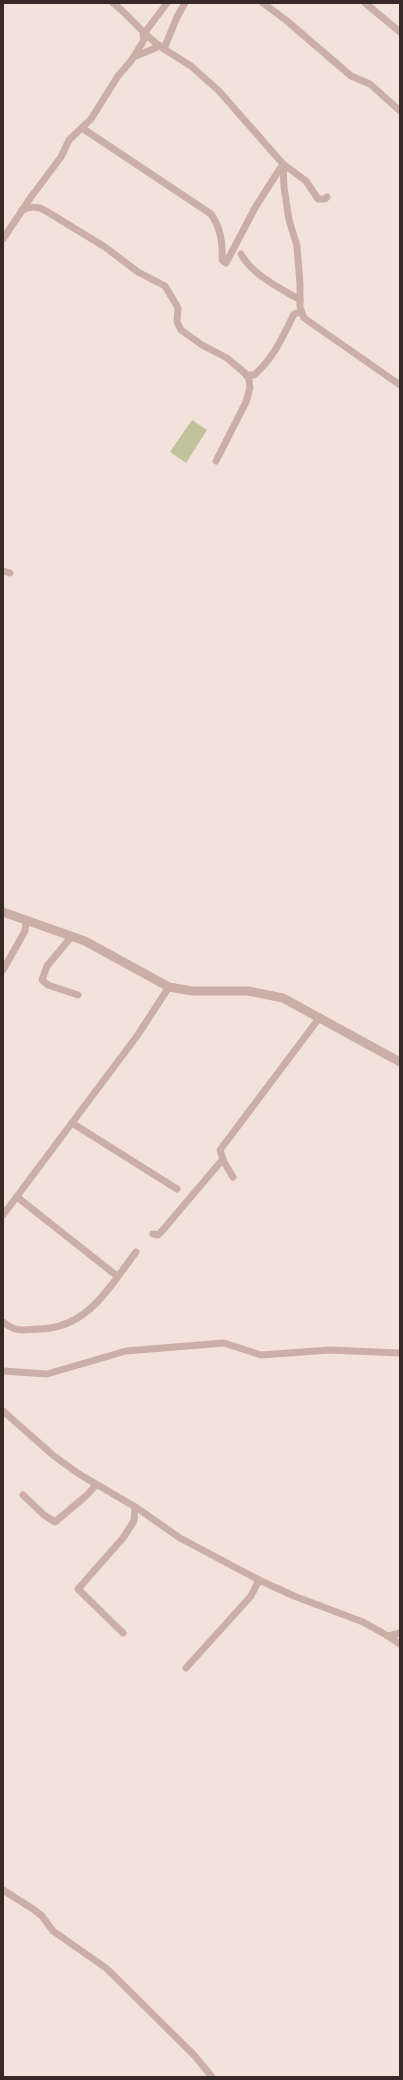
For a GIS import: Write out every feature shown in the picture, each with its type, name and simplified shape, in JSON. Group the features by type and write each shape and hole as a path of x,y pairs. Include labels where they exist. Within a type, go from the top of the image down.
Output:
{"street":[{"path":"113,3 124,12 143,35 191,66 219,91 283,164 306,181 318,199 325,199 327,197"},
{"path":"3,238 61,157 69,140 91,119 118,76 134,56 144,40 143,35 167,3"},
{"path":"134,56 162,47 185,3"},
{"path":"263,3 287,21 351,76 370,84 400,111"},
{"path":"365,3 400,32"},
{"path":"82,128 211,214 217,222 221,236 222,260 226,263 256,206 283,164"},
{"path":"283,164 284,187 289,220 297,246 300,312 304,318 400,385"},
{"path":"22,210 29,207 41,208 105,247 138,272 165,286 178,308 177,322 181,330 202,345 227,358 246,375 250,388 246,402 216,461"},
{"path":"241,254 246,263 300,300"},
{"path":"246,375 254,375 261,368 278,348 294,314 300,312"},
{"path":"3,912 72,936 99,948 169,987 192,991 248,991 283,998 400,1062"},
{"path":"3,970 24,931 26,920"},
{"path":"72,936 47,966 42,980 48,985 78,995"},
{"path":"3,1215 137,1036 169,987"},
{"path":"233,1177 223,1159 220,1150 320,1017"},
{"path":"72,1123 177,1189"},
{"path":"152,1234 158,1235 162,1231 223,1159"},
{"path":"17,1197 117,1276"},
{"path":"3,1322 16,1331 58,1328 94,1307 136,1252"},
{"path":"3,1371 48,1374 126,1351 224,1343 261,1355 330,1350 400,1353"},
{"path":"3,1411 54,1456 96,1485 135,1507 180,1538 259,1580 294,1596 363,1622 400,1644"},
{"path":"23,1495 44,1515 55,1522 87,1495 96,1485"},
{"path":"123,1634 78,1589 123,1538 134,1521 135,1507"},
{"path":"186,1668 251,1596 259,1580"},
{"path":"388,1636 400,1633"},
{"path":"3,1890 33,1908 42,1916 53,1932 106,1968 164,2028 194,2055 212,2077"}],"green space":[{"path":"192,420 207,430 186,463 170,452"}]}
